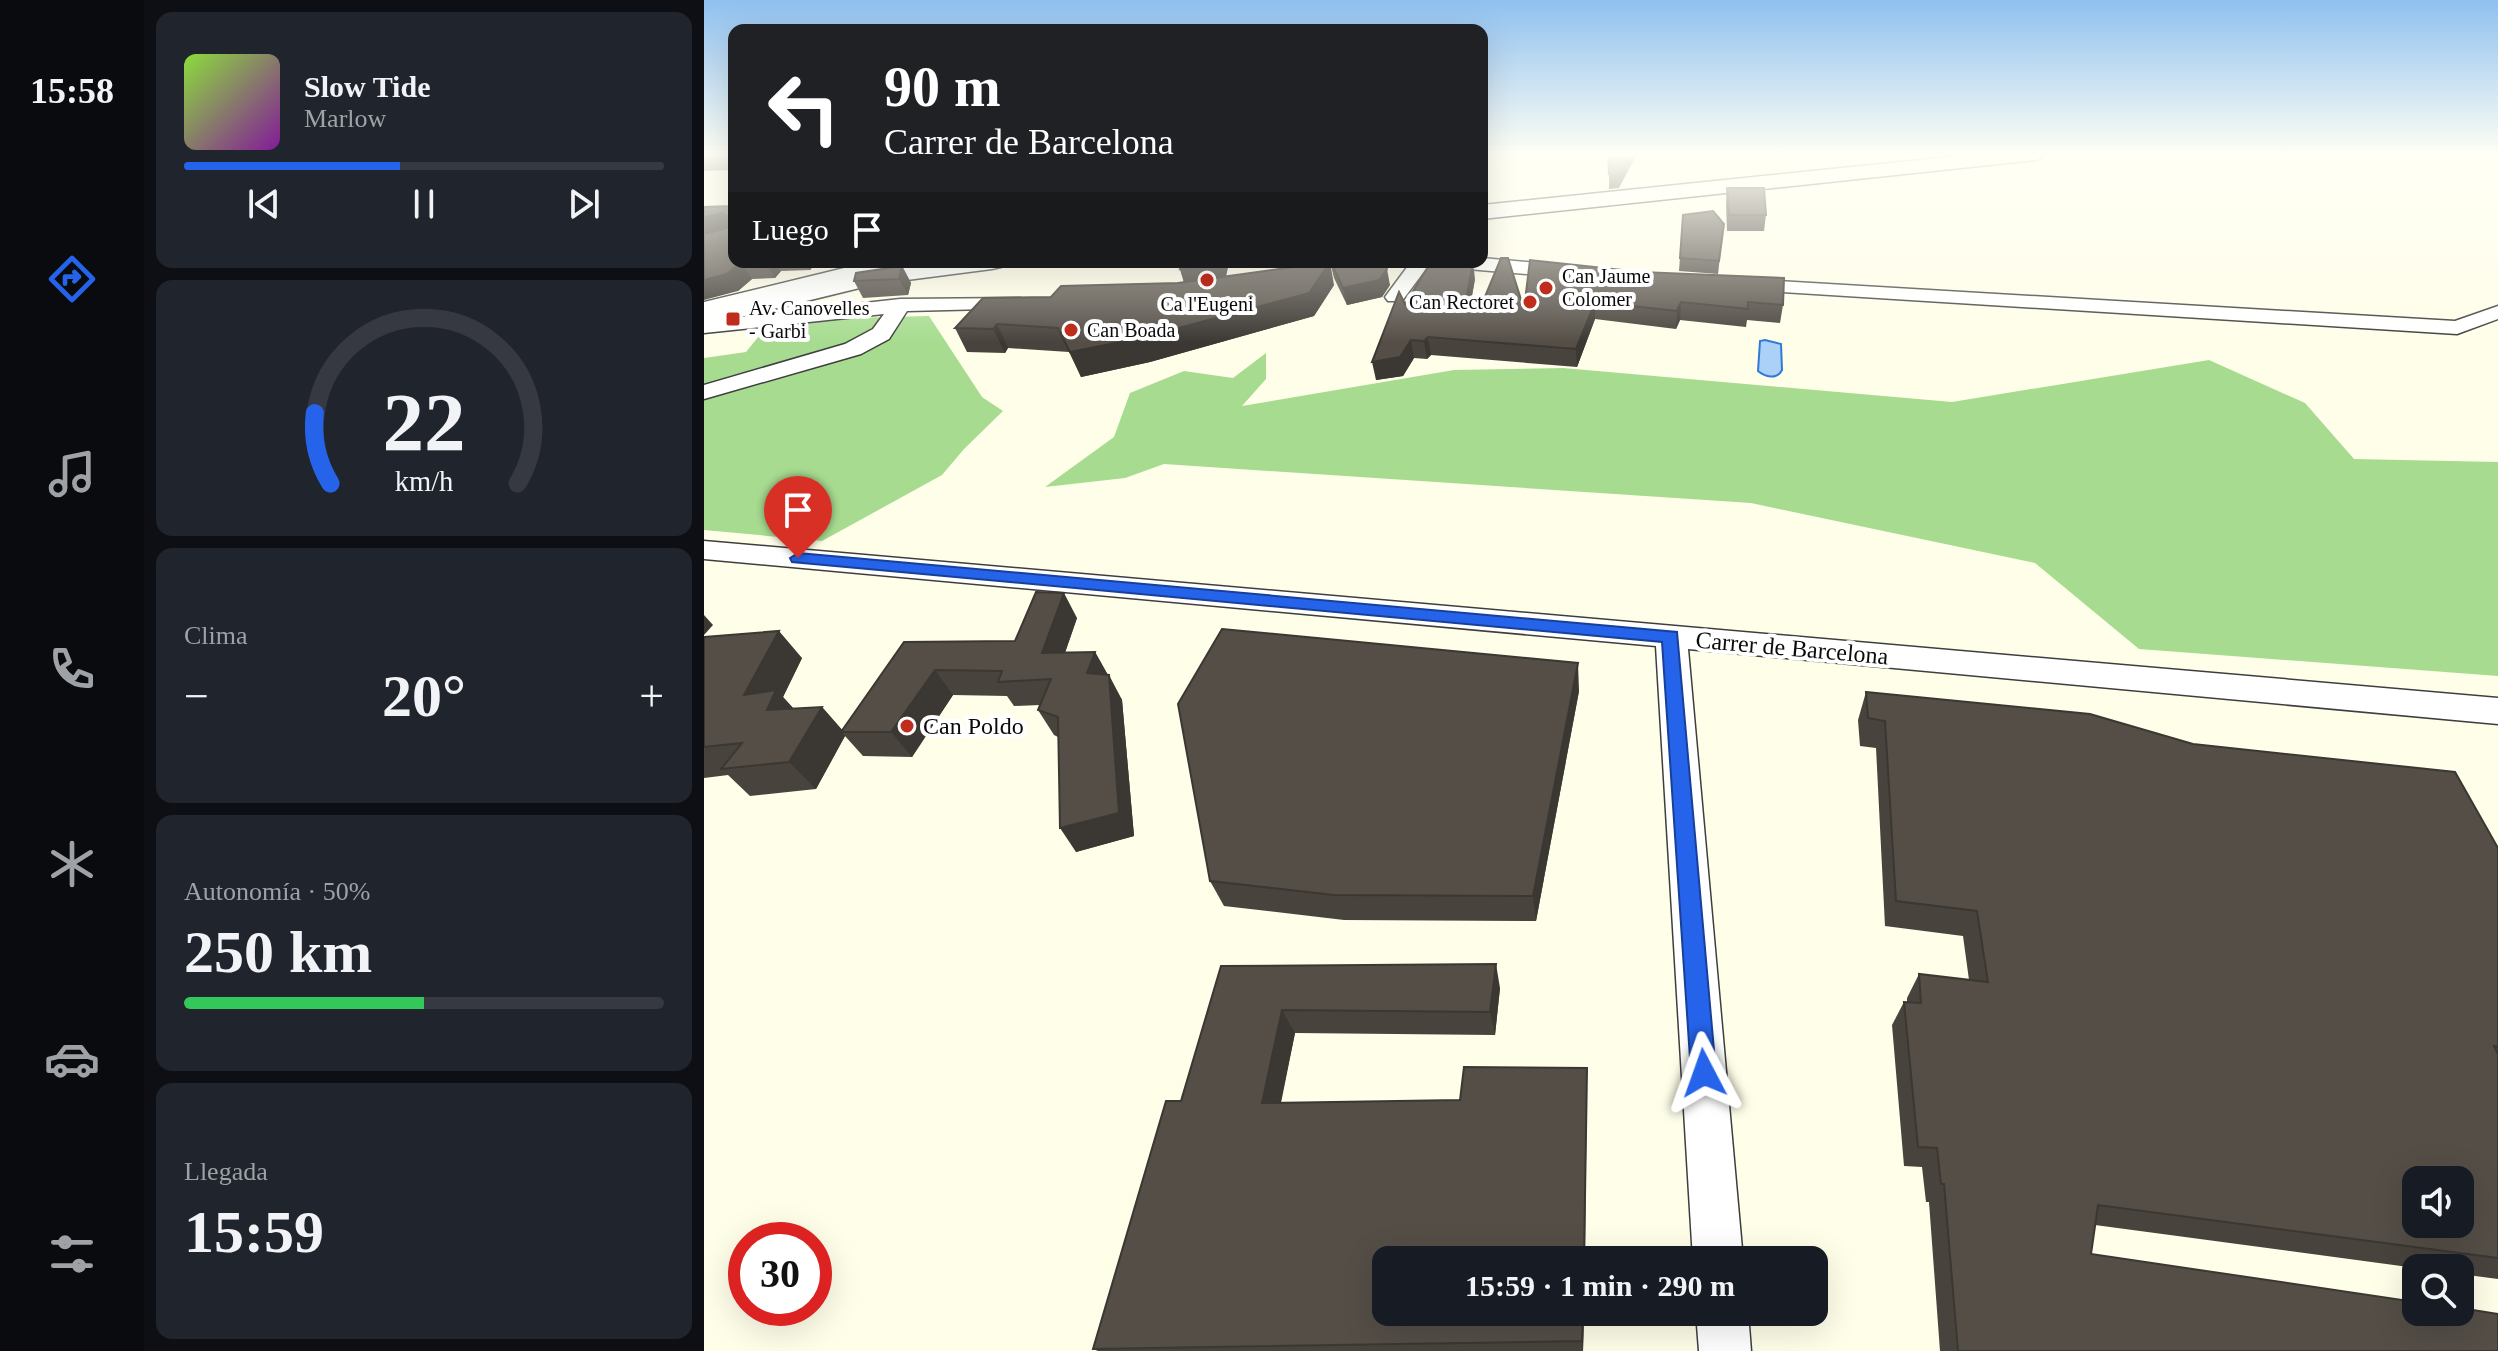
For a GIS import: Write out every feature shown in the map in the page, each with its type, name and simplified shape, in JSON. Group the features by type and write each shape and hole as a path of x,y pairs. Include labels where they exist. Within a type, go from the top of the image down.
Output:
{"street":[{"path":"1488,265 1593,274"},
{"path":"704,308 884,268"},
{"path":"704,318 884,268"},
{"path":"1395,297 1417,268"},
{"path":"1716,283 2457,328 2498,312"},
{"path":"704,327 900,305 1041,304"},
{"path":"704,392 853,349 881,334 900,305"},
{"name":"Carrer de Barcelona","path":"704,550 2498,711"},
{"path":"1671,637 1717,1246"},
{"path":"1723,1326 1725,1351"}],"green space":[{"path":"929,316 982,397 1003,411 942,475 822,541 704,530 704,358 746,352 767,326 845,318"},
{"path":"1266,353 1266,379 1242,406 1454,370 1563,368 1952,402 2209,360 2305,403 2354,459 2498,462 2498,676 2139,649 2035,563 1751,503 1164,464 1125,478 1045,487 1114,437 1130,393 1184,371 1233,378"}],"water":[{"path":"1760,341 1781,344 1782,370 1774,376 1758,371"}],"building":[{"path":"728,217 728,268 734,268 727,274 704,280 704,234 727,228"},
{"path":"1683,217 1718,217 1724,224 1719,261 1680,258"},
{"path":"1501,258 1508,258 1524,309 1530,260 1641,272 1784,278 1783,305 1748,302 1748,309 1681,302 1677,311 1595,302 1576,349 1428,337 1424,341 1411,340 1400,357 1372,362 1399,292 1405,304 1427,268 1472,268 1466,300 1482,304"},
{"path":"902,268 899,279 854,281 856,273"},
{"path":"1287,268 1326,268 1309,293 1141,338 1070,352 1058,328 997,324 993,329 955,328 983,298 1051,297 1061,286 1178,283"},
{"path":"1334,268 1387,268 1379,280 1343,288"},
{"path":"1036,592 1064,593 1042,653 1095,652 1087,673 1109,675 1119,813 1060,828 1058,717 1038,710 1051,679 998,682 1002,671 935,670 891,732 841,732 904,642 1015,641"},
{"path":"1222,629 1578,663 1533,896 1334,895 1210,881 1178,704"},
{"path":"779,631 744,695 776,690 767,710 822,707 789,762 721,769 742,743 704,747 704,637"},
{"path":"1866,692 2090,714 2193,744 2455,772 2498,848 2498,1047 2494,1046 2498,1054 2498,1258 2098,1205 2091,1254 2402,1300 2402,1326 2474,1326 2474,1310 2498,1314 2498,1351 1958,1351 1944,1184 1941,1184 1937,1148 1918,1147 1904,1002 1921,1003 1919,974 1988,982 1977,911 1896,901 1885,721 1868,718"},
{"path":"1496,964 1490,1012 1282,1010 1262,1103 1460,1100 1464,1067 1587,1068 1584,1246 1372,1246 1372,1326 1583,1326 1582,1341 1093,1349 1166,1101 1181,1101 1221,966"}],"place":[{"name":"Ca l'Eugeni","path":"1207,280"},
{"name":"Can Jaume Colomer","path":"1546,288"},
{"name":"Can Rectoret","path":"1530,302"},
{"name":"Av. Canovelles - Garbi","path":"733,319"},
{"name":"Can Boada","path":"1071,330"},
{"name":"Can Poldo","path":"907,726"}],"route":[{"path":"798,558 1671,637 1704,1073"}]}
